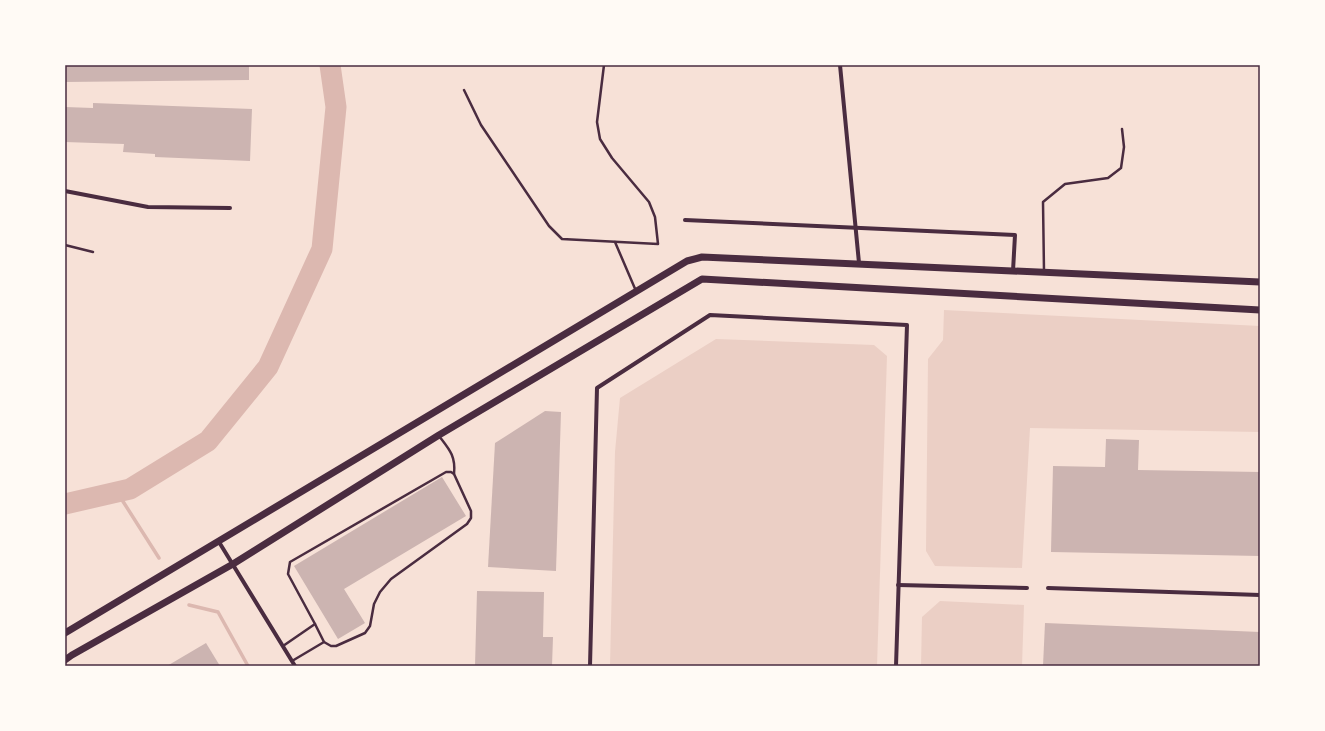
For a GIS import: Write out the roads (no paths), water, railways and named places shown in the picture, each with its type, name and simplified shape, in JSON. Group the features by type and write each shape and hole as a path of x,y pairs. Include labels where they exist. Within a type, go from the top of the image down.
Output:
{"street":[{"path":"840,65 859,263"},
{"path":"65,191 148,207 230,208"},
{"path":"685,220 1015,235 1013,270"},
{"path":"65,633 220,542 687,261 702,257 1260,282"},
{"path":"65,660 233,564 439,435 702,279 1260,310"},
{"path":"590,666 597,388 710,315 907,325 896,666"},
{"path":"220,542 295,666"},
{"path":"898,585 1027,588"},
{"path":"1048,588 1260,595"}],"lane":[{"path":"464,90 481,124 548,226 562,239 658,244 655,217 649,202 612,158 600,139 597,122 604,65"},
{"path":"1044,272 1042,202 1065,184 1108,178 1121,168 1124,147 1122,129"},
{"path":"615,242 636,291"},
{"path":"65,245 93,252"},
{"path":"439,435 454,458 454,474 471,511 471,518 467,524 390,579 380,592 374,604 370,626 365,633 336,646 331,646 324,642 288,574 290,562 446,472 451,472 454,474"},
{"path":"283,646 315,624"},
{"path":"292,661 324,642"}],"waterway":[{"path":"65,504 130,489 208,441 268,367 322,249 336,107 330,65"},
{"path":"117,492 159,558"},
{"path":"189,605 218,612 248,666"}]}
